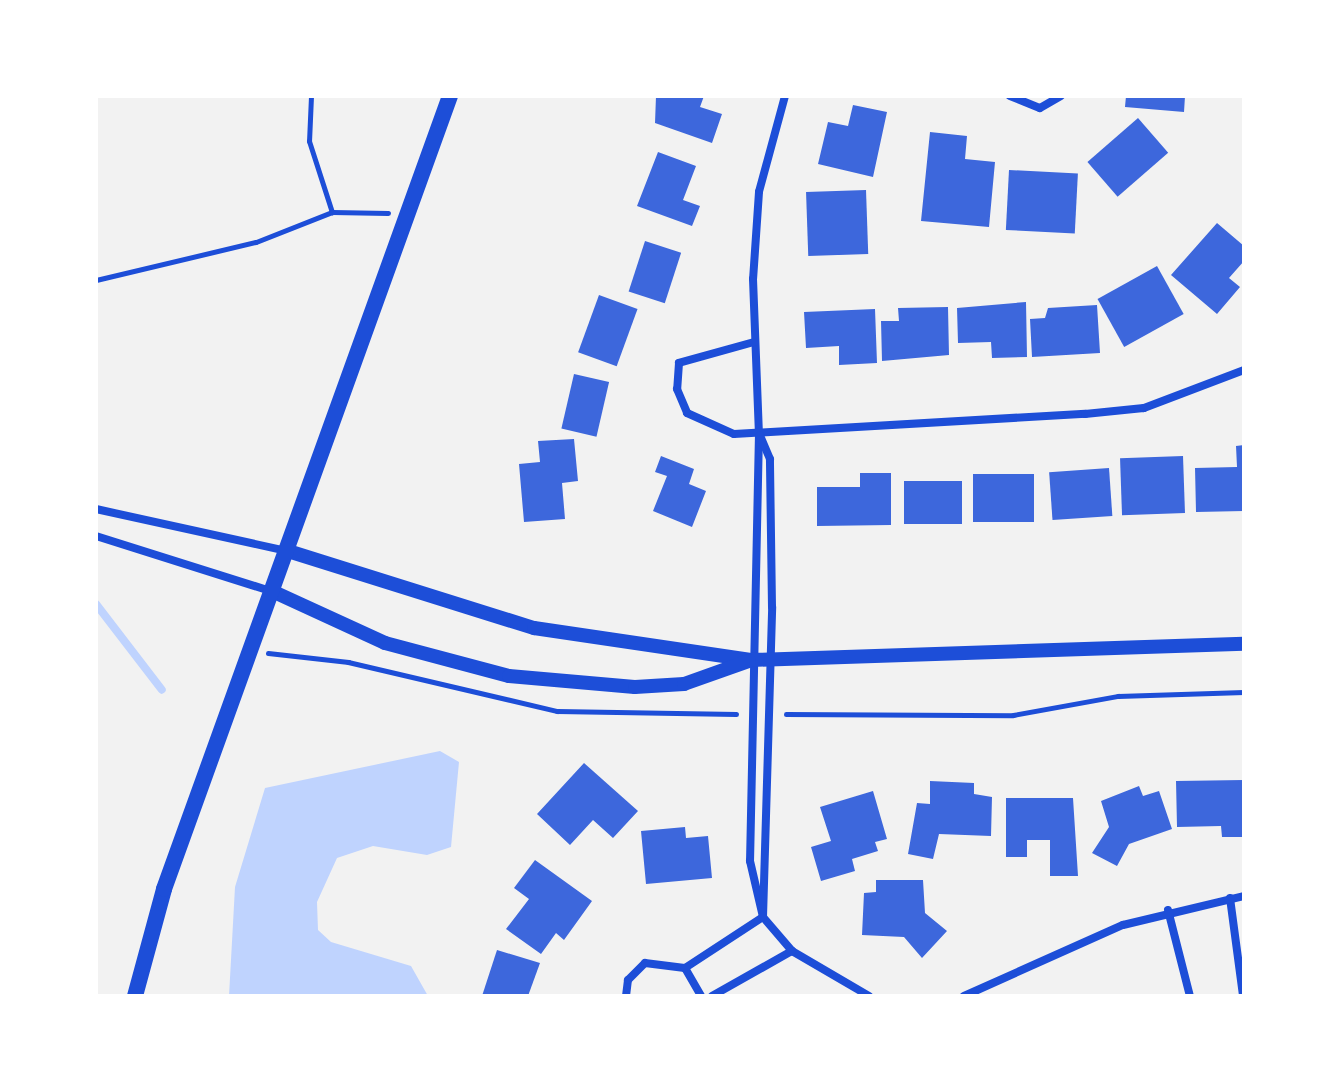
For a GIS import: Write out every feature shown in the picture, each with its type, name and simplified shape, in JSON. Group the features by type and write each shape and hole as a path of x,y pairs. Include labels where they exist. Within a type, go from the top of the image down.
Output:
{"main road":[{"path":"135,996 164,889 274,592 450,96"}],"street":[{"path":"785,96 759,192 754,342 759,433 751,660 750,861 763,917 792,951 869,996"},
{"path":"1010,96 1040,108 1061,96"},
{"path":"754,342 690,357 676,374 687,413 734,434 1144,408 1242,373"},
{"path":"759,433 770,459 772,660 763,917"},
{"path":"96,509 288,551 534,628 751,660 1244,644"},
{"path":"96,536 157,549 211,573 274,592 385,643 522,678 684,684 751,660"},
{"path":"964,996 1168,910 1244,896"},
{"path":"1230,898 1243,996"},
{"path":"1168,910 1190,996"},
{"path":"626,996 628,980 645,963 685,968 763,917"},
{"path":"712,996 792,951"},
{"path":"685,968 701,996"}],"path":[{"path":"311,96 309,141 332,212"},
{"path":"96,280 256,242 332,212 370,209 405,218"}],"water":[{"path":"440,751 459,762 451,847 427,855 373,846 337,858 317,902 318,930 331,942 411,966 428,996 229,996 235,887 265,788"}],"building":[{"path":"656,96 704,96 700,107 722,114 712,143 655,123"},
{"path":"1126,96 1185,96 1184,112 1125,107"},
{"path":"853,105 887,112 873,177 818,164 828,122 848,126"},
{"path":"1138,118 1168,153 1118,197 1087,162"},
{"path":"930,132 967,136 965,159 995,162 989,227 921,221"},
{"path":"658,152 696,166 683,200 700,206 692,226 637,206"},
{"path":"1009,170 1078,174 1075,234 1006,230"},
{"path":"866,190 868,254 808,256 806,192"},
{"path":"1217,223 1244,246 1244,261 1229,278 1240,287 1217,314 1171,275"},
{"path":"645,241 681,253 665,303 629,291"},
{"path":"1157,266 1184,314 1124,347 1098,299"},
{"path":"599,295 638,309 617,366 578,352"},
{"path":"1026,302 1027,357 992,358 991,342 958,343 957,308"},
{"path":"1097,305 1100,353 1032,357 1030,319 1045,318 1048,308"},
{"path":"948,307 949,355 882,361 881,321 899,321 898,308"},
{"path":"875,309 877,363 839,365 839,346 806,348 804,312"},
{"path":"574,374 609,382 596,437 561,429"},
{"path":"574,439 578,481 562,483 565,519 524,522 519,464 540,462 538,441"},
{"path":"1244,445 1244,511 1196,512 1195,468 1237,467 1236,446"},
{"path":"661,456 694,469 689,484 706,491 692,527 653,511 667,476 655,472"},
{"path":"1183,456 1185,513 1122,515 1120,458"},
{"path":"1109,468 1112,516 1052,520 1049,472"},
{"path":"860,473 891,473 891,525 817,526 817,487 860,487"},
{"path":"973,474 1034,474 1034,522 973,522"},
{"path":"904,481 962,481 962,524 904,524"},
{"path":"584,763 638,811 613,838 593,820 570,845 537,814"},
{"path":"1244,780 1244,837 1222,837 1221,826 1177,827 1176,781"},
{"path":"930,781 974,783 974,794 992,797 991,836 939,834 933,859 908,854 917,803 930,804"},
{"path":"1139,786 1143,796 1159,791 1172,829 1129,844 1117,866 1092,853 1109,827 1101,801"},
{"path":"873,791 887,839 875,842 878,851 852,859 855,871 821,881 811,847 831,841 820,807"},
{"path":"1006,798 1073,798 1078,876 1050,876 1050,840 1027,840 1027,857 1006,857"},
{"path":"685,827 686,838 708,836 712,878 646,884 641,831"},
{"path":"535,860 592,901 564,940 556,933 541,954 506,929 529,899 514,888"},
{"path":"876,880 923,880 925,913 947,931 922,958 904,937 862,935 864,893 876,892"},
{"path":"497,950 540,963 528,996 482,996"}],"waterway":[{"path":"96,604 162,690"}]}
